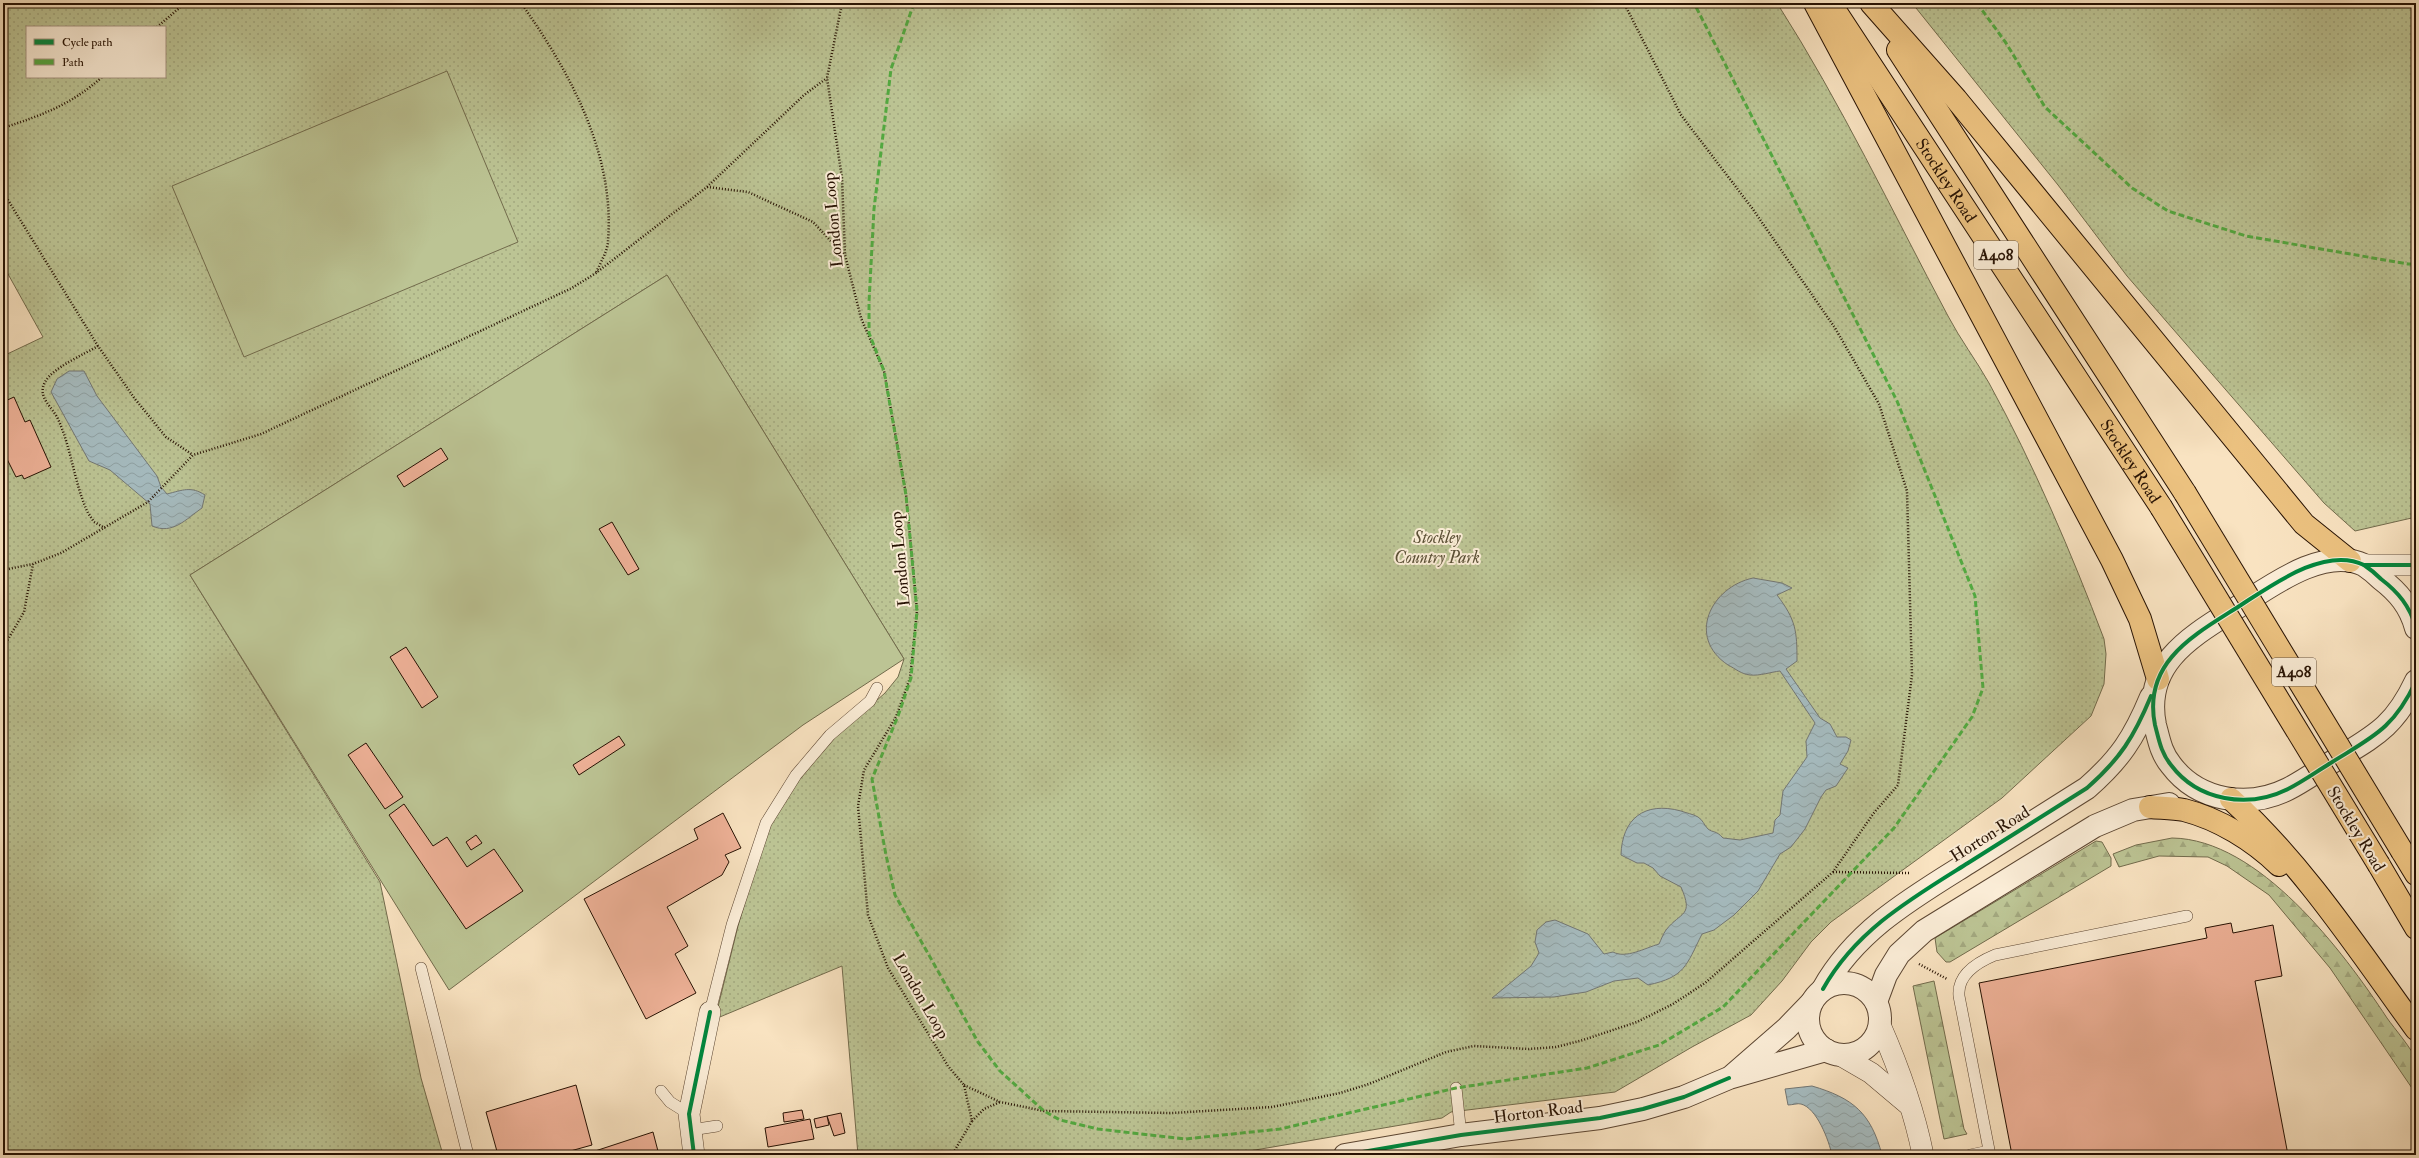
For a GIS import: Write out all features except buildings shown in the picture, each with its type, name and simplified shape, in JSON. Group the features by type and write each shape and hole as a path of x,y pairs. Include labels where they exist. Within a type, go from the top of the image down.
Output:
{"main road":[{"path":"1815,3 2112,560 2140,619 2157,683"},
{"name":"Stockley Road","path":"1830,3 2161,507 2416,928"},
{"path":"1870,3 1956,99 2304,524 2357,563"},
{"name":"Stockley Road","path":"1870,3 2185,492 2416,874"},
{"path":"2224,798 2258,824 2294,863 2416,1029"},
{"path":"2150,807 2184,810 2244,836 2269,856 2309,894 2351,939"}],"street":[{"name":"Horton Road","path":"1729,1078 1787,1028 1817,996 1840,962 1855,944 1901,906 2087,788 2103,774 2119,758 2139,725 2164,666 2183,644 2281,579 2320,562 2357,563"},
{"path":"2357,563 2389,567 2416,565"},
{"path":"2357,563 2394,588 2409,608 2416,628"},
{"path":"1876,1002 1886,975 1899,954 1924,931 2076,837 2116,816 2150,807 2224,798 2242,800 2269,796 2288,789 2382,731 2403,708 2416,681"},
{"path":"2157,683 2153,712 2163,755 2182,779 2194,787 2224,798"},
{"path":"1833,1052 1853,1054 1866,1048 1875,1037 1880,1024 1880,1015 1876,1002 1868,992 1853,984 1835,984 1817,996 1808,1014 1809,1028 1815,1040 1833,1052 1871,1073 1909,1105"},
{"path":"694,1155 690,1122 710,1012"},
{"path":"1880,1024 1894,1057 1909,1105 1918,1126 1923,1155"},
{"name":"Horton Road","path":"1344,1155 1406,1150 1461,1135 1600,1118 1643,1109 1684,1097 1729,1078 1833,1052"}],"lane":[{"path":"710,1012 732,925 766,823 796,775 830,736 870,701 876,688"},
{"path":"1970,1155 1990,1153 1959,996 1959,985 1972,969 1995,955 2187,916"},
{"path":"421,968 468,1155"},
{"path":"1456,1088 1461,1135"},
{"path":"661,1091 690,1122 717,1126"}],"path":[{"path":"159,26 185,3"},
{"path":"521,3 543,34 589,119 606,185 608,243 596,273"},
{"path":"964,1085 1000,1102 1044,1111 1172,1113 1272,1107 1340,1093 1369,1084 1446,1052 1474,1046 1529,1049 1556,1047 1583,1040 1637,1022 1680,1000 1705,983 1833,872 1873,814 1898,785 1912,675 1907,491 1880,404 1830,322 1752,208 1681,115 1624,3"},
{"path":"3,128 51,112 74,99 101,78"},
{"path":"3,570 33,564 61,553 148,502 163,489 193,455 261,434 565,291 596,273 707,187 804,95 827,78"},
{"path":"707,187 748,192 813,222 845,255"},
{"path":"3,192 98,346 135,399 166,437 193,455"},
{"path":"98,346 56,370 46,379 42,389 43,397 57,418 70,448 88,513 94,522 105,528"},
{"path":"3,648 24,612 33,564"},
{"path":"1833,872 1913,874"},
{"path":"1899,954 1959,985"},
{"path":"964,1085 972,1121"},
{"path":"952,1155 972,1121 984,1109 1000,1102"}],"green space":[{"name":"Stockley Country Park","path":"3,3 1777,3 1823,79 1948,316 1989,383 2021,445 2065,541 2104,639 2106,654 2104,684 2091,716 2002,798 1831,922 1811,942 1782,981 1751,1015 1692,1047 1615,1092 1451,1112 1442,1118 1226,1155 858,1155 842,966 715,1019 738,926 768,824 801,777 833,739 885,693 898,677 904,659 667,275 190,575 380,882 421,1078 443,1155 3,1155 3,356 43,337 3,265"},
{"path":"1912,3 2416,3 2416,517 2355,531 2324,503 2127,276 2058,185"},
{"path":"447,71 518,242 244,357 172,186"},
{"path":"667,275 904,659 803,725 449,990 190,575"},
{"path":"2172,838 2204,843 2236,857 2267,878 2296,903 2323,932 2347,962 2411,1051 2417,1064 2416,1094 2330,968 2269,895 2227,866 2208,857 2159,856 2119,867 2113,854 2136,845"},
{"path":"2096,841 2102,842 2111,858 2111,866 1950,962 1946,962 1937,952 1935,938"},
{"path":"1934,981 1964,1129 1967,1134 1944,1139 1913,986"}],"water":[{"path":"69,371 84,371 97,396 157,476 161,487 167,494 187,490 195,490 200,492 205,495 202,508 185,521 173,527 166,529 152,526 150,504 110,470 89,461 51,392 57,379"},
{"path":"1753,578 1782,583 1792,588 1777,595 1792,619 1797,642 1797,661 1786,669 1820,718 1830,724 1837,737 1846,737 1851,740 1848,751 1840,764 1848,768 1836,786 1826,790 1805,829 1791,847 1780,854 1758,891 1734,915 1714,930 1702,934 1688,962 1677,974 1660,982 1648,985 1638,978 1614,981 1586,992 1554,997 1492,998 1531,966 1539,953 1535,942 1537,930 1546,922 1555,920 1588,934 1604,954 1613,952 1618,954 1630,954 1659,944 1666,930 1684,913 1686,904 1681,887 1660,876 1653,868 1644,863 1637,863 1621,855 1622,842 1631,823 1646,811 1668,809 1694,815 1701,820 1708,829 1723,838 1740,840 1773,833 1775,820 1780,815 1783,791 1807,757 1806,741 1815,723 1780,671 1754,675 1741,672 1728,665 1715,654 1708,641 1706,628 1709,614 1725,591 1738,583"},
{"path":"1812,1086 1839,1096 1858,1109 1872,1128 1878,1140 1882,1155 1832,1155 1825,1134 1817,1118 1812,1112 1801,1104 1788,1105 1785,1089"}],"marked path":[{"path":"914,3 891,69 874,209 869,302 869,333 884,371 906,495 917,611 911,678 898,716 872,779 895,895 978,1042 1000,1071 1044,1111 1060,1120 1098,1129 1185,1139 1280,1129 1456,1088 1587,1068 1659,1045 1723,1007 1894,828 1972,717 1983,688 1975,596 1897,401 1694,3"},
{"path":"1977,3 2006,43 2045,107 2132,188 2168,211 2246,236 2408,264 2416,264"}],"cycle path":[{"path":"2416,628 2403,600 2387,584 2364,565 2349,560 2333,560 2316,564 2300,570 2268,588 2207,627 2176,652 2165,667 2157,683 2153,703 2155,725 2165,756 2182,777 2195,787 2209,794 2225,798 2241,800 2257,799 2288,789 2380,731 2399,711 2416,681"},
{"path":"2364,565 2416,565"},
{"path":"1823,989 1836,968 1852,949 1887,917 1926,889 2087,788 2109,767 2125,746 2138,724 2151,696"},
{"path":"694,1155 689,1114 710,1012"},
{"path":"1345,1155 1461,1135 1600,1118 1643,1109 1684,1097 1729,1078"}]}
